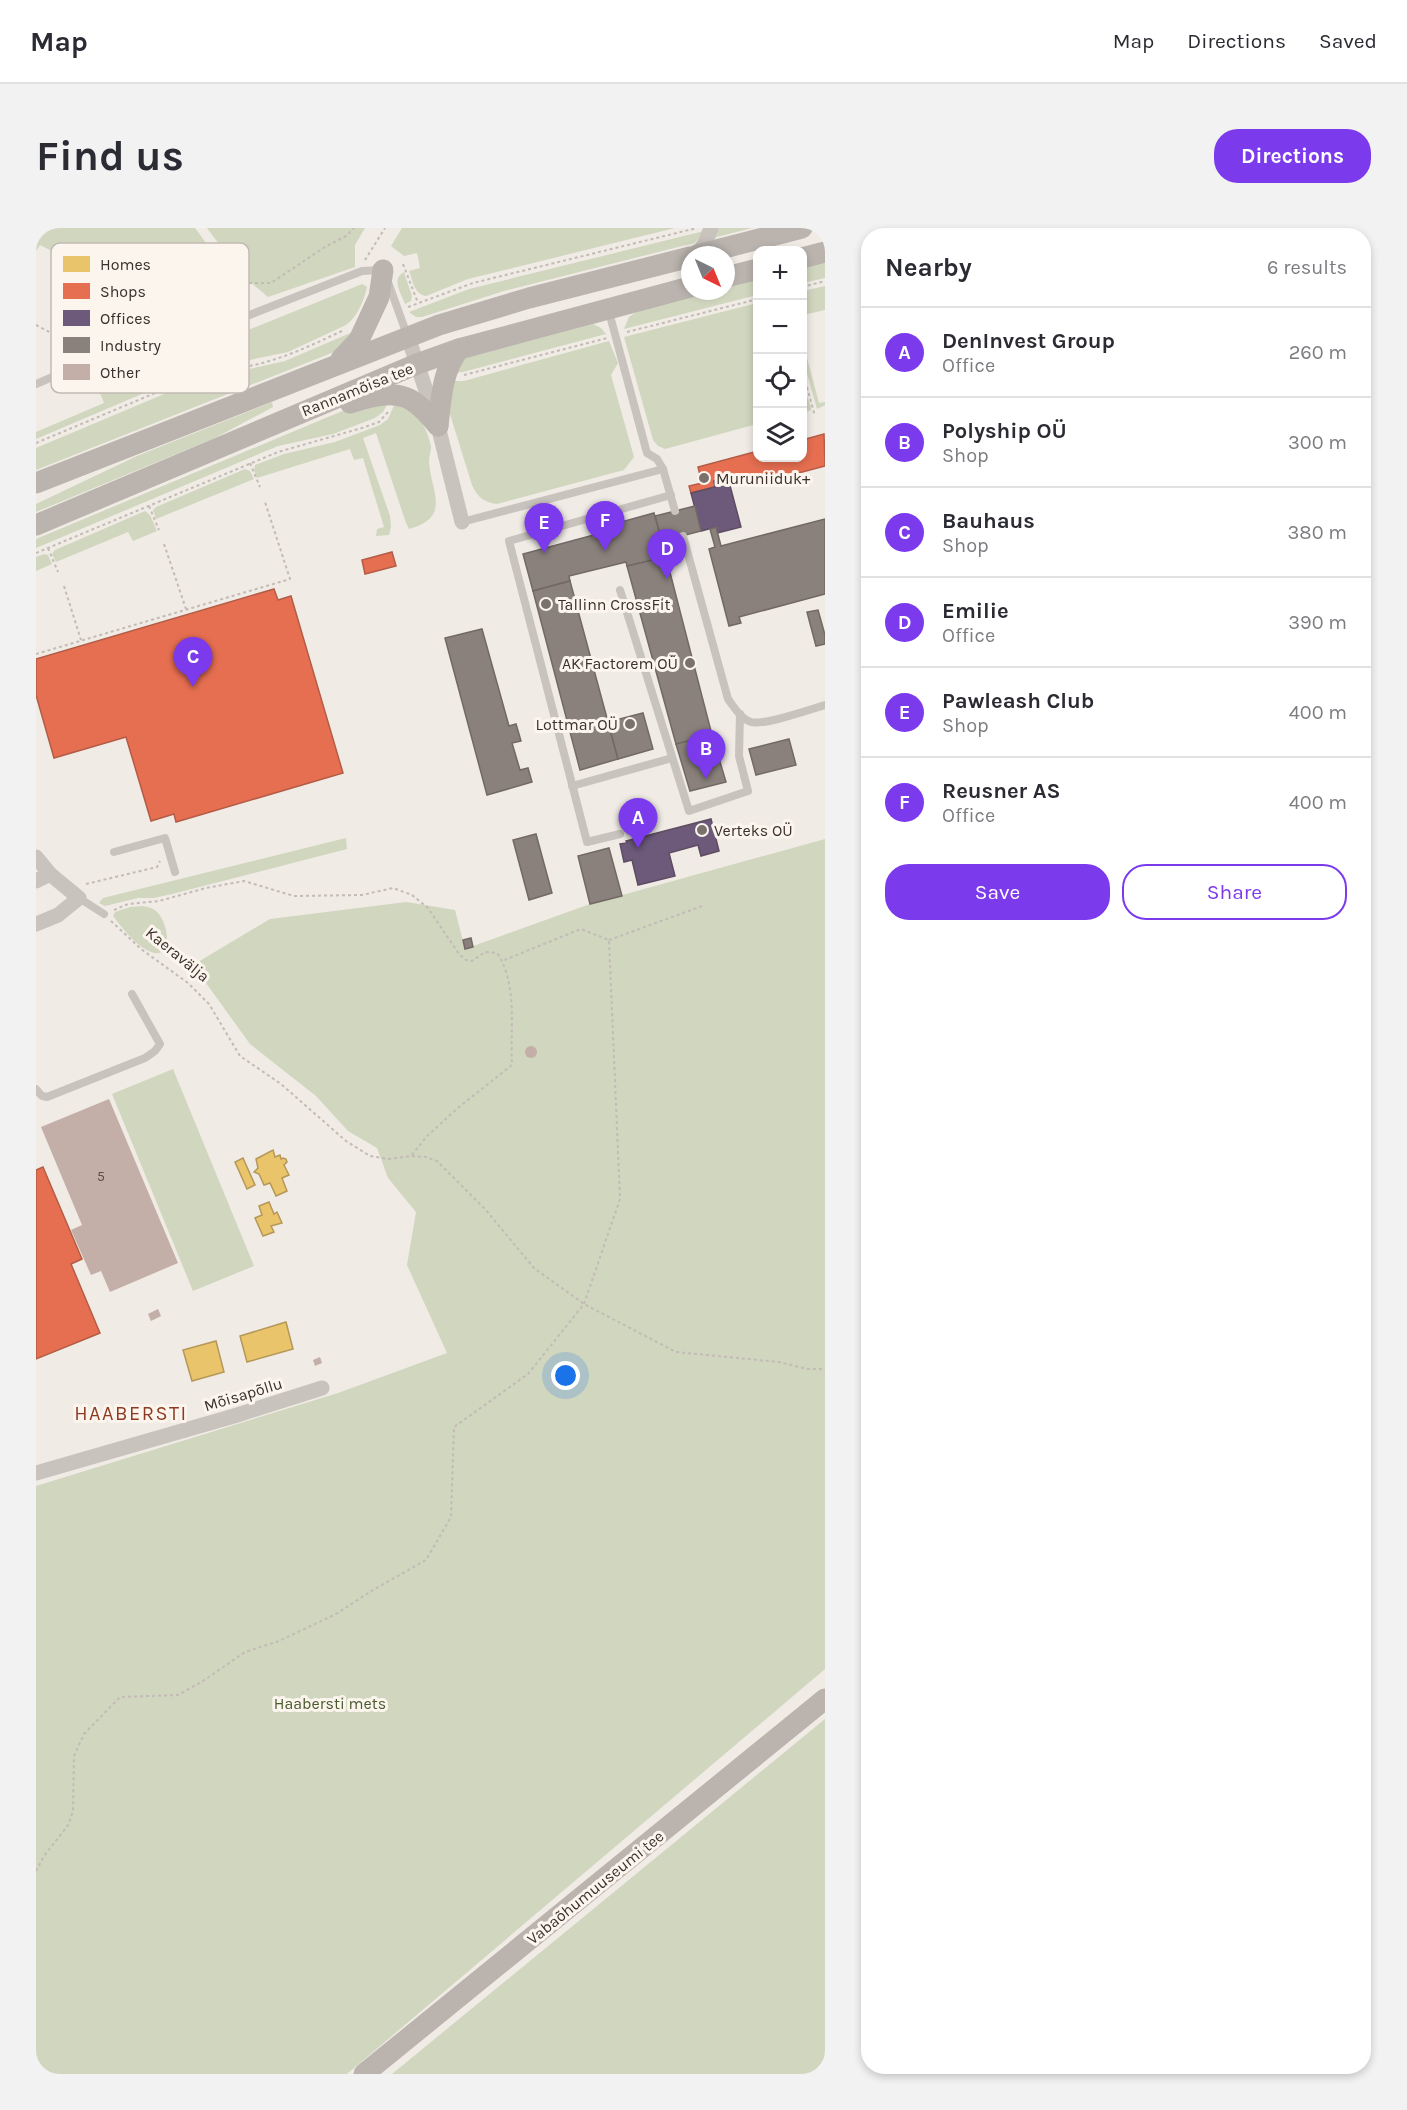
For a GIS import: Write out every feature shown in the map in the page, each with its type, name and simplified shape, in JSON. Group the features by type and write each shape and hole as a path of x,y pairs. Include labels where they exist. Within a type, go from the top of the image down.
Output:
{"main road":[{"path":"732,246 802,228"},
{"path":"807,257 825,252"},
{"name":"Rannamõisa tee","path":"36,483 439,325 529,298 681,259"},
{"path":"334,365 359,340 393,267"},
{"path":"735,275 753,270"},
{"name":"Rannamõisa tee","path":"36,525 417,364 459,349 681,288"},
{"path":"438,426 449,362 459,349"},
{"path":"317,405 341,406 372,396 394,395 417,403 438,426"},
{"path":"36,499 129,446"},
{"name":"Vabaõhumuuseumi tee","path":"364,2074 825,1700"}],"street":[{"path":"703,246 711,228"},
{"path":"408,337 438,426 462,522"},
{"path":"36,857 43,878 81,891 58,915 36,924"},
{"name":"Mõisapõllu","path":"36,1473 322,1388"}],"lane":[{"path":"249,315 362,271 393,267 408,337"},
{"path":"607,308 647,453 657,459 663,469 675,511"},
{"path":"36,384 51,377"},
{"path":"462,522 663,469"},
{"path":"620,834 587,842 508,541 671,495"},
{"path":"682,536 728,699 740,714 752,722 767,722 825,705"},
{"path":"620,590 689,811 748,791 739,756 740,714"},
{"path":"572,786 672,758"},
{"path":"114,852 165,838 175,872"},
{"path":"81,891 104,914"},
{"path":"36,1089 42,1096 47,1097 145,1058 155,1051 160,1044 132,994"}],"path":[{"path":"249,283 271,283 324,247 346,236 354,228"},
{"path":"362,271 365,260 385,228"},
{"path":"406,308 473,283 697,228"},
{"path":"393,267 418,303"},
{"path":"807,286 825,281"},
{"path":"625,332 753,299"},
{"path":"36,325 51,333"},
{"path":"249,365 299,351 346,330"},
{"path":"460,376 607,338"},
{"path":"807,388 815,416"},
{"path":"36,443 155,393"},
{"path":"36,553 278,452 379,422 388,410"},
{"path":"250,463 260,488"},
{"path":"36,654 290,579 265,502"},
{"path":"149,506 159,530"},
{"path":"164,544 186,610"},
{"path":"48,548 58,572"},
{"path":"64,586 81,640"},
{"path":"81,891 97,883 156,867 160,861"},
{"path":"104,914 128,904 159,902 206,888 244,881 294,896 362,895 393,888 412,895 428,908 459,954 466,960 472,961 485,952 497,953 502,961 510,988 512,1065 451,1114 427,1136 411,1156"},
{"path":"502,961 580,929 609,940 705,905"},
{"name":"Kaeravälja","path":"104,914 141,949 188,983 209,1004 240,1056 281,1084 346,1140 370,1156 389,1159 411,1156"},
{"path":"36,1871 44,1856 69,1824 73,1810 74,1756 84,1734 120,1698 178,1695 245,1652 279,1641 336,1614 426,1560 451,1517 454,1427 528,1374 584,1304 620,1199 609,940"},
{"path":"411,1156 426,1157 437,1161 485,1209 534,1268 584,1304 676,1352 778,1362 807,1369 825,1369"}],"green space":[{"path":"36,228 195,228 206,243 51,243 51,251 40,245 36,251"},
{"path":"207,228 365,228 355,245 355,267 268,297 249,281 249,243 218,243"},
{"path":"402,228 675,228 468,279 426,296 416,290 409,271 420,268 417,253 404,256 391,246"},
{"path":"716,228 752,228 713,238"},
{"path":"704,231 694,243 504,291 422,317 416,317 409,312 469,289"},
{"path":"825,262 825,278 807,282 807,267"},
{"path":"404,272 412,296 411,301 405,304 398,282 398,278"},
{"path":"753,280 753,296 624,329 629,317 661,303 681,298 681,300 735,300 735,285"},
{"path":"362,284 367,287 357,313 346,325 288,352 249,360 249,330"},
{"path":"825,286 825,310 807,314 807,290"},
{"path":"753,304 753,425 665,449 658,446 653,440 624,337"},
{"path":"593,324 606,334 453,373 461,359"},
{"path":"355,331 339,350 249,386 249,369 285,361"},
{"path":"609,341 618,363 611,375 634,457 624,470 497,504 482,499 472,485 449,411 451,381 464,381"},
{"path":"807,358 819,403 825,402 825,405 817,409 807,374"},
{"path":"100,393 144,393 36,439 36,432 104,403"},
{"path":"167,393 230,393 36,470 36,448"},
{"path":"807,396 811,407 811,410 807,412"},
{"path":"389,401 383,412 375,418 333,434 278,446 36,548 36,539 340,412 355,406"},
{"path":"396,401 409,408 420,419 431,447 430,472 436,501 435,510 423,524 409,529 376,433 363,438 390,516 389,535 376,536 377,529 384,527 363,458 354,460 350,449 257,478 255,465 284,454 335,442 380,425 388,419"},
{"path":"272,402 273,407 215,438 36,512 36,504 137,456"},
{"path":"245,469 250,471 254,479 156,519 153,510 156,507"},
{"path":"145,511 150,515 157,531 133,541 128,532 56,562 52,554 55,550"},
{"path":"48,555 52,564 36,571 36,557"},
{"path":"346,838 347,849 154,898 138,898 105,906 99,903 103,898"},
{"name":"Haabersti mets","path":"825,839 825,1669 347,2074 36,2074 36,1486 338,1393 447,1353 407,1265 416,1212 388,1178 377,1148 348,1131 316,1096 250,1044 193,965 270,919 406,902 455,910 465,949 590,904"},
{"path":"143,906 156,911 164,924 166,946 158,953 140,946 113,916 115,912 130,907"},
{"path":"173,1069 254,1266 193,1291 112,1094"},
{"path":"825,1719 825,2074 392,2074"}],"building: Homes":[{"path":"273,1150 275,1157 280,1155 281,1159 286,1159 287,1162 284,1165 289,1175 282,1178 287,1191 276,1196 270,1183 264,1185 259,1174 254,1172 258,1168 256,1159"},
{"path":"243,1158 255,1185 247,1189 235,1162"},
{"path":"269,1202 274,1214 277,1212 282,1223 271,1226 274,1232 263,1236 255,1218 262,1215 259,1206"},
{"path":"286,1322 293,1349 247,1362 240,1336"},
{"path":"216,1341 224,1372 192,1381 183,1350"}],"building: Shops":[{"path":"824,434 825,466 750,486 749,480 730,485 728,478 714,481 715,487 691,493 689,486 702,483 698,467 753,452 753,462 807,462 807,439"},
{"path":"392,552 396,566 365,574 362,560"},
{"path":"274,589 278,600 291,596 343,773 176,822 174,814 151,821 126,737 54,758 36,695 36,659"},
{"path":"43,1167 82,1259 71,1264 100,1333 36,1359 36,1170"}],"building: Offices":[{"path":"728,478 741,527 717,533 716,527 701,531 691,493 715,487 714,481"},
{"path":"711,819 719,851 701,856 698,845 669,853 675,876 638,885 632,860 624,862 620,844"}],"building: Industry":[{"path":"695,506 701,531 662,541 655,516"},
{"path":"654,513 666,557 627,566 626,562 569,576 570,581 533,591 523,554 616,529 614,524"},
{"path":"825,519 825,594 739,617 741,623 729,626 709,549 715,547 710,529 716,527 721,546"},
{"path":"666,557 712,735 676,744 627,566"},
{"path":"570,581 618,759 580,770 533,591"},
{"path":"818,610 825,635 825,644 816,646 807,612"},
{"path":"482,629 509,726 516,724 521,741 512,743 520,770 528,768 532,782 487,795 445,638"},
{"path":"643,713 653,749 618,759 608,722"},
{"path":"712,735 726,782 690,791 676,744"},
{"path":"789,739 796,765 756,775 749,749"},
{"path":"536,834 552,893 529,900 513,840"},
{"path":"609,848 622,896 590,904 578,856"},
{"path":"471,938 473,947 465,949 463,940"}],"building: Other":[{"path":"533,1046 537,1052 533,1058 529,1058 525,1050"},
{"path":"109,1099 178,1263 110,1292 101,1271 91,1275 71,1230 82,1225 41,1127"},
{"path":"158,1309 161,1316 151,1321 148,1314"},
{"path":"320,1357 322,1363 315,1366 313,1360"}],"place":[{"name":"Muruniiduk+","path":"704,478"},
{"name":"Reusner AS","path":"605,551"},
{"name":"Pawleash Club","path":"544,553"},
{"name":"Emilie","path":"667,579"},
{"name":"Tallinn CrossFit","path":"546,604"},
{"name":"AK Factorem OÜ","path":"690,663"},
{"name":"Bauhaus","path":"193,687"},
{"name":"Lottmar OÜ","path":"630,724"},
{"name":"Polyship OÜ","path":"706,779"},
{"name":"Verteks OÜ","path":"702,830"},
{"name":"DenInvest Group","path":"638,848"}],"district":[{"name":"HAABERSTI","path":"131,1413"}]}
